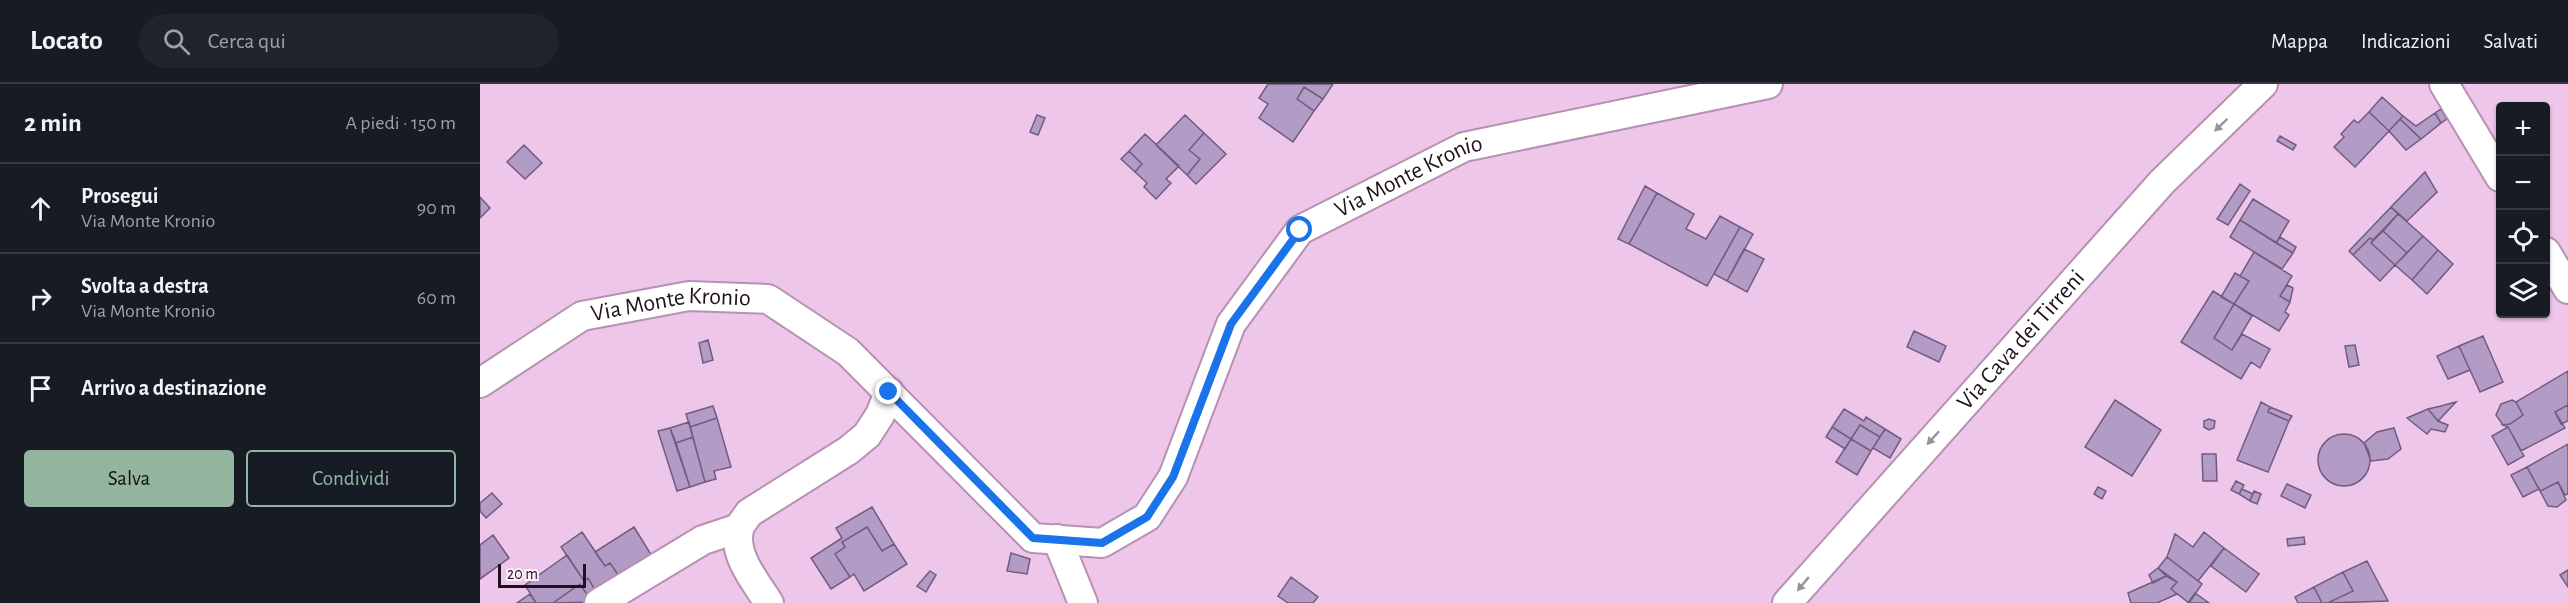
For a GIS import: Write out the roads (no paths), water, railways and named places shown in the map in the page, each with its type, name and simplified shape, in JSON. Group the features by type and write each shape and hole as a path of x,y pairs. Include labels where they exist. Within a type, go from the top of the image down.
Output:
{"street":[{"name":"Via Monte Kronio","path":"480,383 582,316 689,296 768,299 848,352 1033,538 1102,543 1147,517 1173,477 1231,324 1300,230 1464,147 1768,84"},
{"name":"Via Cava dei Tirreni","path":"1787,603 2162,182 2263,84"},
{"path":"2444,84 2496,170"},
{"path":"2550,259 2568,289"},
{"path":"769,603 745,566 739,546 739,528 749,513 849,450 867,435 880,415 889,392"},
{"path":"599,603 704,540 739,528"},
{"path":"1058,539 1083,603"}]}
